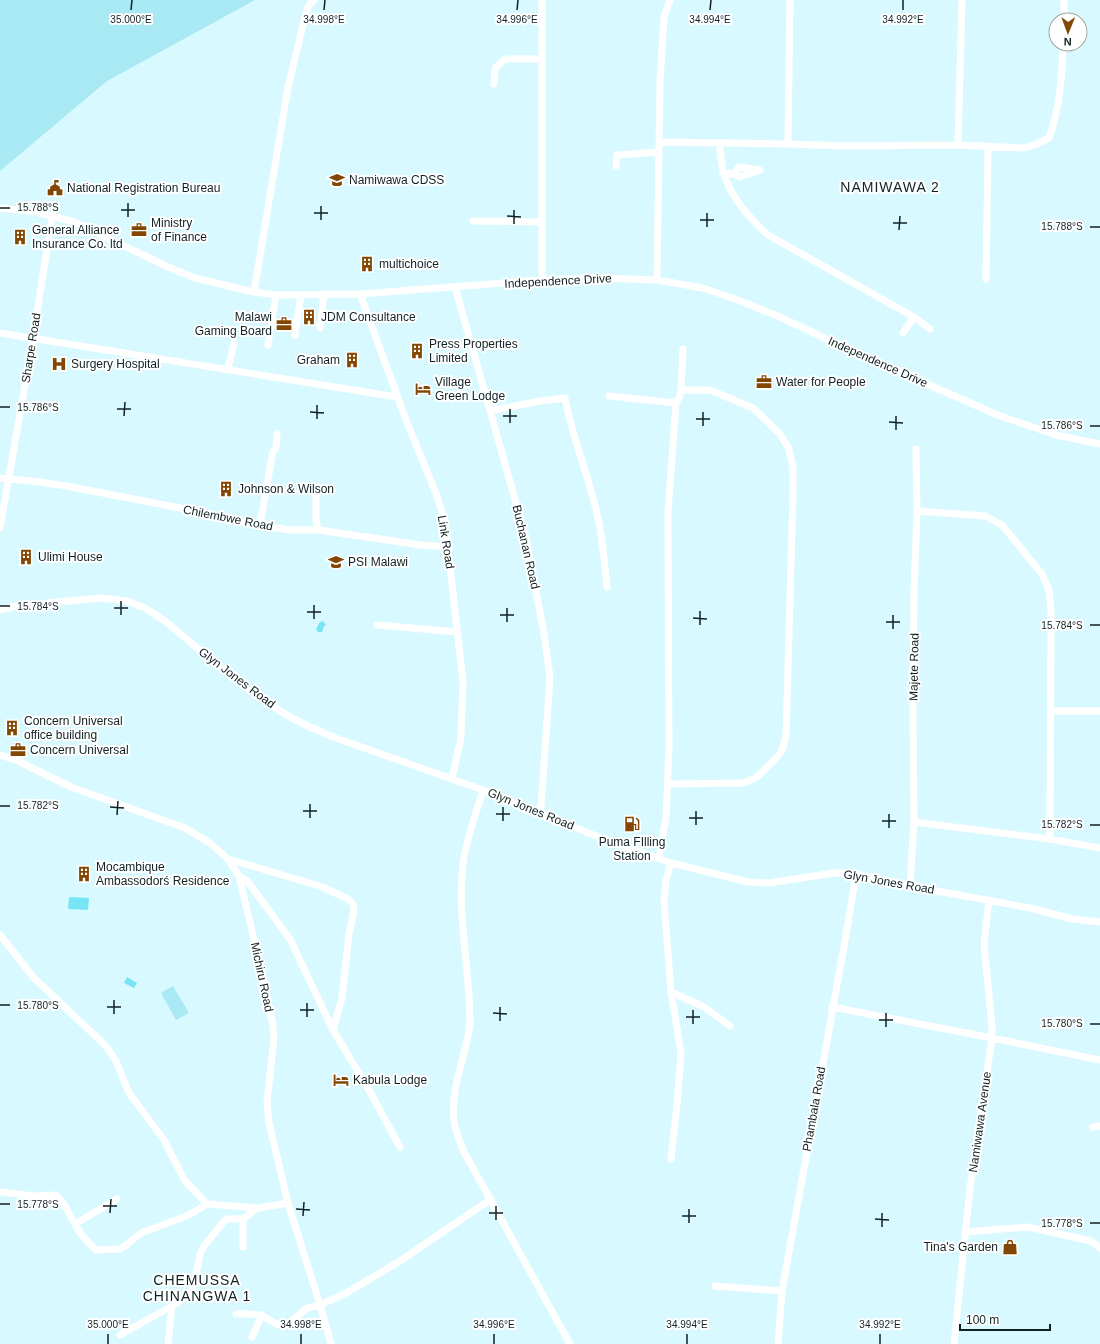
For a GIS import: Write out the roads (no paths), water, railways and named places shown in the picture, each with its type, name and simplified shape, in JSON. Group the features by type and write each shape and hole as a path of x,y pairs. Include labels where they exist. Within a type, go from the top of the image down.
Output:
{"street":[{"path":"254,292 288,87 306,13 314,0"},
{"path":"542,0 542,280"},
{"path":"657,280 662,50 664,17 670,0"},
{"path":"788,144 790,0"},
{"path":"958,145 962,0"},
{"path":"1064,0 1064,12"},
{"path":"660,142 845,146 958,145 1024,148 1049,138 1054,125 1062,73 1063,52"},
{"path":"494,84 495,68 505,59 542,59"},
{"path":"719,143 723,173 728,185 750,218 768,235 914,317 930,329"},
{"path":"986,280 988,146"},
{"path":"616,166 617,155 659,152"},
{"path":"723,173 734,174"},
{"name":"Independence Drive","path":"0,208 29,211 52,216 80,225 166,266 196,278 254,292 276,295 360,294 542,280 600,278 657,280 703,288 780,317 856,353 978,407 1056,435 1100,444"},
{"name":"Sharpe Road","path":"0,528 33,339 52,216"},
{"path":"473,221 541,222"},
{"name":"Buchanan Road","path":"455,287 526,538 544,634 550,676 545,767 541,807 539,812"},
{"path":"320,328 324,294"},
{"name":"Link Road","path":"360,294 437,496 445,522 463,682 461,738 452,778"},
{"path":"268,345 276,295"},
{"path":"295,335 301,295"},
{"path":"903,333 914,317"},
{"path":"0,333 398,397"},
{"path":"228,370 234,343"},
{"path":"659,858 666,817 670,748 668,512 676,403 680,396 681,390 683,349"},
{"path":"668,784 743,783 757,777 774,760 782,751 786,736 793,495 793,467 789,449 780,434 753,408 710,390 681,390"},
{"path":"609,396 676,403"},
{"path":"490,411 540,401 565,398 569,419 599,522 607,587"},
{"path":"260,525 273,452 276,448 277,434"},
{"name":"Majete Road","path":"910,886 914,822 913,679 917,511 916,449"},
{"name":"Chilembwe Road","path":"0,478 66,486 290,530 318,530 421,545 448,546"},
{"path":"316,492 316,519 318,530"},
{"path":"917,511 985,516 1002,525 1042,574 1049,590 1051,609 1050,839"},
{"name":"Glyn Jones Road","path":"0,610 17,606 100,598 136,604 145,608 241,684 288,716 336,738 452,778 601,838 671,863 748,882 769,883 834,873 856,874 910,886 1030,908 1073,919 1100,922"},
{"path":"377,626 457,632"},
{"path":"1051,711 1100,711"},
{"name":"Michiru Road","path":"0,755 16,760 71,787 185,828 210,843 228,859 239,876 273,1026 274,1038 269,1077 267,1110 288,1203 331,1344"},
{"path":"483,790 468,838 464,863 462,918 470,1023 467,1044 455,1092 454,1120 464,1152 570,1344"},
{"path":"914,822 1050,839 1100,848"},
{"path":"228,859 320,886 348,899 353,904 354,910 349,934 342,998 333,1030"},
{"path":"671,863 666,881 664,901 671,992 681,1053 671,1159"},
{"name":"Phambala Road","path":"778,1344 782,1291 856,874"},
{"path":"239,876 248,882 290,939 333,1030 369,1090 400,1147"},
{"name":"Namiwawa Avenue","path":"954,1344 965,1232 992,1038 984,944 989,900"},
{"path":"0,935 34,978 106,1046 116,1062 129,1093 164,1140 185,1181 207,1204"},
{"path":"671,992 704,1007 730,1026"},
{"path":"832,1007 1100,1060"},
{"path":"0,1192 34,1196 56,1195 61,1198 87,1242 96,1250 112,1250 120,1248 141,1233 189,1215 207,1204 258,1208 288,1203"},
{"path":"75,1224 117,1199"},
{"path":"236,1314 262,1316 280,1326 285,1326 307,1308 320,1305 371,1279 491,1199"},
{"path":"120,1335 172,1306 190,1294 195,1280 200,1254 204,1246 223,1221 230,1218 243,1219 258,1208"},
{"path":"242,1247 243,1219"},
{"path":"965,1232 1028,1227 1091,1241 1100,1248"},
{"path":"716,1286 782,1291"},
{"path":"168,1344 172,1306"},
{"path":"252,1337 262,1316"}],"place":[{"name":"Namiwawa CDSS","path":"337,180"},
{"name":"National Registration Bureau","path":"55,188"},
{"name":"Ministry of Finance","path":"139,230"},
{"name":"General Alliance Insurance Co. ltd","path":"20,237"},
{"name":"multichoice","path":"367,264"},
{"name":"JDM Consultance","path":"309,317"},
{"name":"Malawi Gaming Board","path":"284,324"},
{"name":"Press Properties Limited","path":"417,351"},
{"name":"Graham","path":"352,360"},
{"name":"Surgery Hospital","path":"59,364"},
{"name":"Water for People","path":"764,382"},
{"name":"Village Green Lodge","path":"423,389"},
{"name":"Johnson & Wilson","path":"226,489"},
{"name":"Ulimi House","path":"26,557"},
{"name":"PSI Malawi","path":"336,562"},
{"name":"Concern Universal office building","path":"12,728"},
{"name":"Concern Universal","path":"18,750"},
{"name":"Puma FIlling Station","path":"632,824"},
{"name":"Mocambique Ambassodorś Residence","path":"84,874"},
{"name":"Kabula Lodge","path":"341,1080"},
{"name":"Tina's Garden","path":"1010,1247"}],"district":[{"name":"NAMIWAWA 2","path":"890,187"},
{"name":"CHEMUSSA CHINANGWA 1","path":"197,1288"}]}
